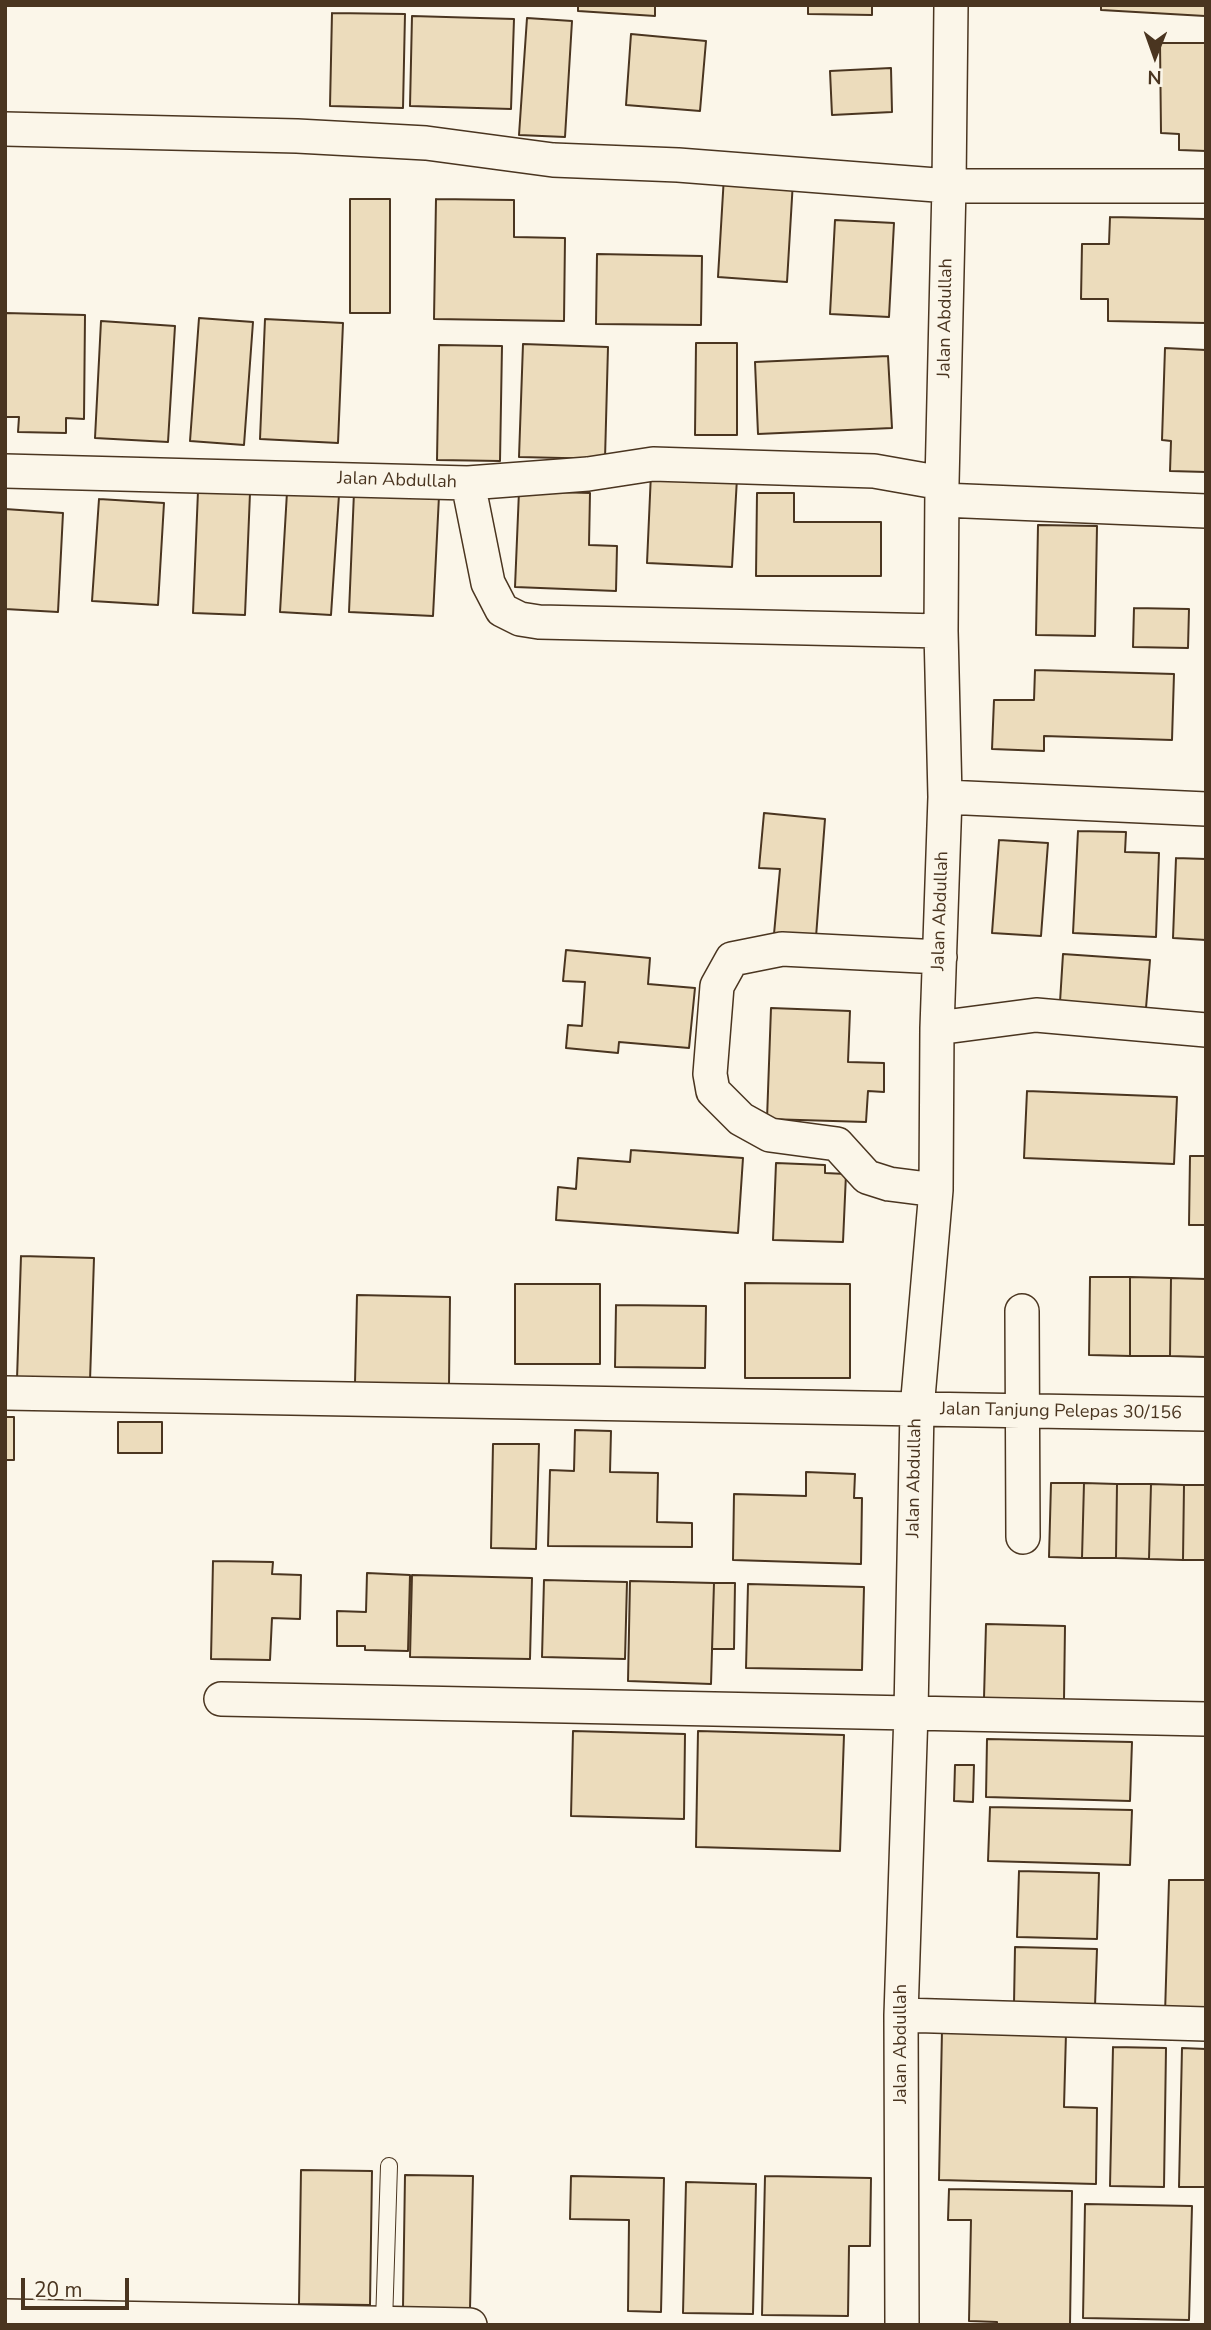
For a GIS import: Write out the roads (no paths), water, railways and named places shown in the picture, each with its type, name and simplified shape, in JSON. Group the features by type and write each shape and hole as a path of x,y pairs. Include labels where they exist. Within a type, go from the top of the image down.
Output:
{"street":[{"name":"Jalan Abdullah","path":"902,2325 901,2015 917,1409 936,1190 937,1028 945,797 941,631 942,492 951,5"},
{"path":"5,129 298,136 426,143 553,160 678,166 949,186 1206,186"},
{"path":"468,483 588,474 653,464 874,471 942,492 1206,511"},
{"name":"Jalan Abdullah","path":"5,471 468,483 488,583 502,610 520,619 539,622 941,631"},
{"path":"945,797 1206,808"},
{"path":"936,1190 889,1184 867,1177 837,1144 770,1135 741,1119 713,1091 710,1074 718,986 732,959 782,949 940,957"},
{"path":"937,1028 1037,1015 1206,1030"},
{"path":"1022,1311 1023,1537"},
{"name":"Jalan Tanjung Pelepas 30/156","path":"5,1392 1206,1414"},
{"path":"221,1699 1206,1719"},
{"path":"901,2015 1206,2024"},
{"path":"5,2316 470,2325"}],"lane":[{"path":"384,2323 389,2166"}]}
